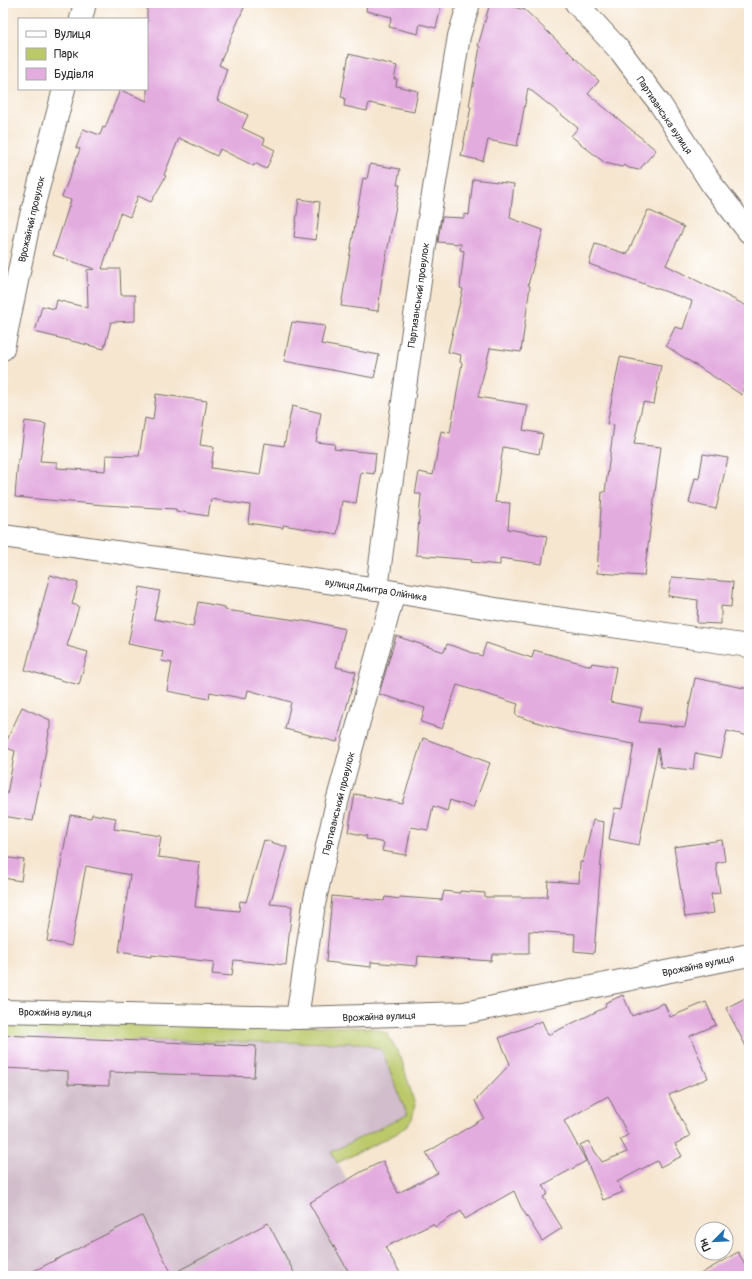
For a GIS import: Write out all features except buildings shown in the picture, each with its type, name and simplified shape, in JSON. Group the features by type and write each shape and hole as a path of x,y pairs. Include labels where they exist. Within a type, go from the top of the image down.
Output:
{"street":[{"path":"81,18 85,3"},
{"name":"Партизанський провулок","path":"297,1018 314,904 386,590 382,550 427,231 459,36 469,3"},
{"name":"Партизанська вулиця","path":"576,3 621,52 660,104 712,186 749,232"},
{"name":"Врожайний провулок","path":"3,350 29,223 64,90"},
{"name":"вулиця Дмитра Олійника","path":"3,536 386,590 502,610 749,646"},
{"name":"Врожайна вулиця","path":"3,1011 297,1018 464,1013 749,955"}],"shaded area":[{"path":"3,1039 359,1043 382,1050 407,1115 331,1152 403,1276 3,1276"}],"green space":[{"path":"3,1019 372,1028 387,1033 401,1058 415,1105 412,1119 396,1134 337,1163 331,1152 407,1115 382,1050 359,1043 3,1039"}]}
